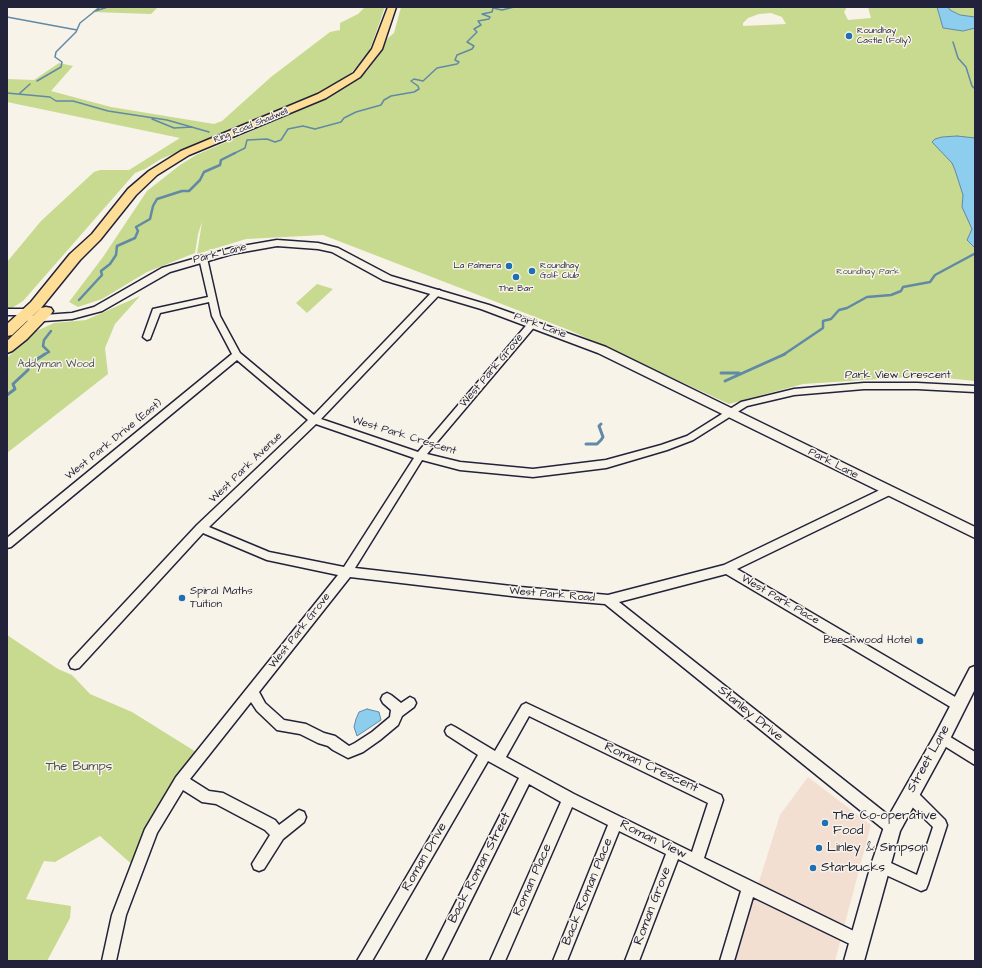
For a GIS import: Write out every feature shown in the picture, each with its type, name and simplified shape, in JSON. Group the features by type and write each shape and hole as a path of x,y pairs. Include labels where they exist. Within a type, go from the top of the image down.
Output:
{"highway":[{"name":"Ring Road Shadwell","path":"28,316 86,257 96,237 132,192 153,173 170,162 207,143 316,99 338,88 357,75 377,49 392,7"},
{"path":"7,332 28,316"},
{"path":"7,348 22,336 28,316"}],"street":[{"name":"Park Lane","path":"28,316 72,316 87,312 109,304 135,287 166,270 203,258 259,245 278,243 318,246 335,250 387,278 437,292 533,323 602,350 975,533"},
{"name":"West Park Crescent","path":"203,258 216,316 236,355 314,420 420,456 467,467 533,473 565,470 606,464 664,448 690,438 729,412"},
{"name":"West Park Avenue","path":"75,664 202,528 314,420 437,292"},
{"path":"147,337 156,311 212,299"},
{"path":"7,312 28,316"},
{"name":"West Park Grove","path":"108,961 120,915 152,828 181,781 347,572 420,456 533,323"},
{"name":"West Park Drive (East)","path":"7,544 236,355"},
{"name":"Park View Crescent","path":"729,412 744,404 794,392 864,386 918,386 975,389"},
{"name":"West Park Road","path":"202,528 267,556 347,572 520,592 608,600 727,569 888,491"},
{"name":"West Park Place","path":"727,569 958,705"},
{"name":"Stanley Drive","path":"608,600 892,827"},
{"name":"Street Lane","path":"854,961 892,827 942,738 975,673"},
{"path":"252,692 261,707 281,726 302,728 322,738 331,740 337,746 348,752 359,748 376,736 394,721 398,712 410,703"},
{"path":"387,699 397,707 398,712"},
{"name":"Roman Crescent","path":"498,759 526,709 716,800 696,862"},
{"name":"Roman View","path":"451,731 569,799 859,941"},
{"path":"942,738 975,758"},
{"name":"Roman Drive","path":"364,961 486,752"},
{"name":"Back Roman Street","path":"433,961 527,775"},
{"path":"181,781 207,797 218,798 248,816 270,825 278,834"},
{"path":"880,865 921,884 940,825 910,794"},
{"name":"Roman Place","path":"497,961 569,799"},
{"path":"260,864 278,834 299,817"},
{"name":"Back Roman Place","path":"560,961 616,822"},
{"name":"Roman Grove","path":"632,961 674,851"},
{"path":"727,961 749,888"}],"shaded area":[{"path":"808,777 871,825 835,961 734,961 780,815"}],"green space":[{"path":"98,7 158,7 151,14 92,12"},
{"path":"365,7 385,7 368,55 352,72 326,91 161,159 145,169 135,173 23,301 12,308 7,308 7,262 41,221 94,172 100,170 129,170 180,138 7,102 7,79 34,80 59,63 73,66 51,91 111,107 214,124 222,121 271,77 330,32 340,30 340,23 358,14"},
{"name":"Roundhay Park","path":"401,7 847,7 844,12 848,20 871,18 868,7 937,7 943,28 963,31 975,28 975,381 926,376 803,384 729,404 569,330 323,235 246,239 197,254 202,222 198,234 195,253 147,272 102,299 78,307 69,302 103,257 147,191 180,165 196,155 305,108 351,84 367,71 378,56 388,38 394,33","holes":["771,13 782,17 786,24 743,26 743,23 748,18 759,14"]},
{"path":"975,7 975,17 960,15 947,8"},
{"path":"317,284 333,289 307,313 296,303"},
{"name":"Addyman Wood","path":"140,296 115,324 105,348 108,374 7,453 7,358 32,333 54,323 86,320"},
{"name":"The Bumps","path":"7,635 58,669 72,675 90,694 132,712 201,755 136,868 100,836 55,862 44,861 26,899 71,906 70,918 47,961 7,961"}],"water":[{"path":"937,7 948,7 950,10 960,15 975,17 975,28 963,31 943,28"},
{"path":"957,136 975,138 975,248 967,240 972,229 962,207 963,195 955,170 952,163 932,142 935,139 942,137"},
{"path":"367,709 379,712 381,720 357,736 354,727 356,719 359,712"}],"waterway":[{"path":"95,11 100,7"},
{"path":"95,11 108,7"},
{"path":"79,300 102,275 101,271 110,264 116,255 117,246 135,238 138,231 136,227 150,219 153,206 157,199 182,191 189,191 200,180 204,172 220,165 221,160 245,148 247,140 267,139 275,142 281,140 288,129 303,126 315,129 341,122 344,118 356,112 381,105 384,100 391,96 414,92 419,89 418,86 411,81 414,79 423,81 437,68 457,64 459,62 455,60 457,55 472,49 474,46 467,42 477,32 474,29 481,25 478,21 489,19 490,17 482,14 492,12 493,8 502,10 514,7"},
{"path":"77,30 80,23 95,11"},
{"path":"7,17 77,30"},
{"path":"37,81 61,67 62,62 55,57 56,52 77,30"},
{"path":"953,42 958,58 966,67 972,86 975,89"},
{"path":"20,93 30,84"},
{"path":"7,93 50,97 56,101 73,101 108,111 167,120 192,127"},
{"path":"152,119 174,128 192,127"},
{"path":"192,127 209,132"},
{"path":"783,355 823,328 823,321 831,319 839,310 847,308 867,297 891,295 901,291 903,287 930,282 935,275 974,254"},
{"path":"45,354 49,352 43,346 44,340 51,331"},
{"path":"7,395 15,389 13,384 28,370 28,365 45,354"},
{"path":"725,381 783,355"},
{"path":"721,373 739,373"},
{"path":"586,444 597,444 601,440 603,437 599,426 601,424"}],"place":[{"name":"Roundhay Castle (Folly)","path":"849,36"},
{"name":"La Palmera","path":"509,266"},
{"name":"Roundhay Golf Club","path":"532,271"},
{"name":"The Bar","path":"516,277"},
{"name":"Spiral Maths Tuition","path":"182,598"},
{"name":"Beechwood Hotel","path":"920,641"},
{"name":"The Co-operative Food","path":"825,823"},
{"name":"Linley & Simpson","path":"819,848"},
{"name":"Starbucks","path":"813,868"}]}
